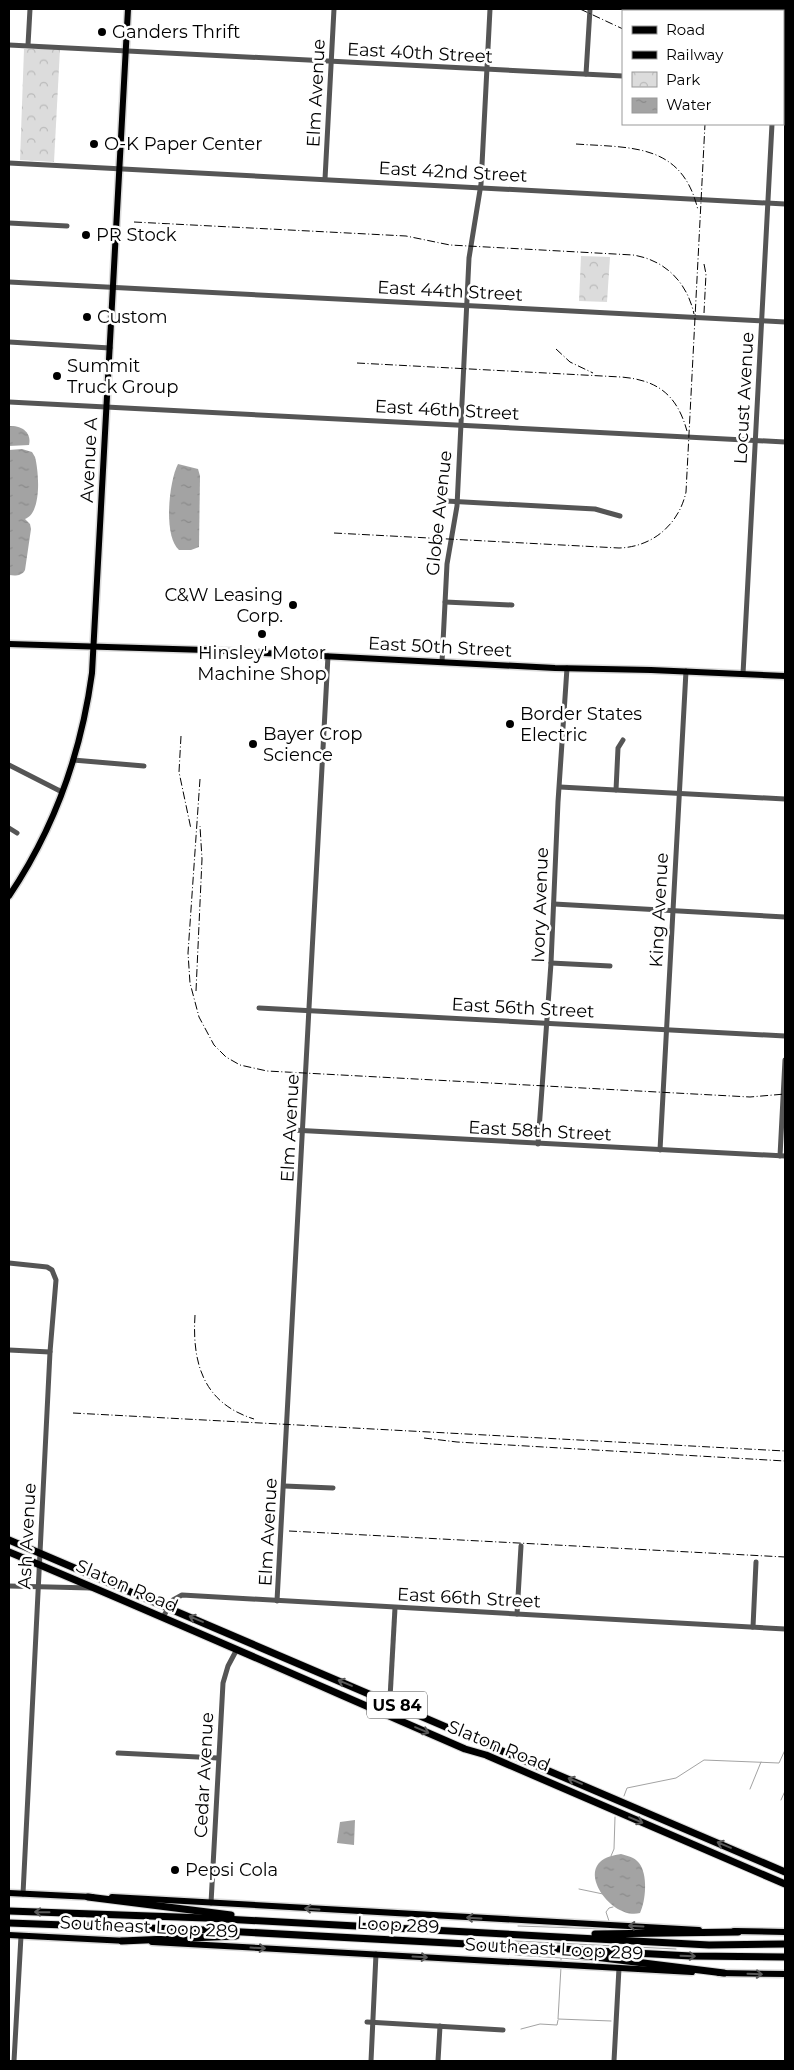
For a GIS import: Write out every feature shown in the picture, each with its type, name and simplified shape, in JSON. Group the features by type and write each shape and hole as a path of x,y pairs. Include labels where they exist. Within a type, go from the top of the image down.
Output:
{"highway":[{"name":"Slaton Road","path":"9,1540 280,1654 785,1872"},
{"name":"Slaton Road","path":"9,1552 465,1749 486,1756 785,1884"},
{"path":"274,1667 280,1654"},
{"path":"736,1863 741,1853"},
{"path":"88,1897 301,1922"},
{"name":"Loop 289","path":"9,1911 301,1922 709,1944 785,1944"},
{"name":"Loop 289","path":"9,1923 275,1934 691,1956 785,1957"},
{"path":"483,1932 620,1934 738,1932"},
{"path":"122,1941 275,1934"},
{"path":"482,1945 501,1949 549,1952 724,1973"}],"main road":[{"name":"Avenue A","path":"9,896 38,847 62,792 74,760 88,700 94,648 128,9"},
{"name":"East 50th Street","path":"9,644 206,650 567,668 785,676"},
{"name":"Southeast Loop 289","path":"9,1893 738,1932 785,1932"},
{"name":"Southeast Loop 289","path":"9,1935 619,1968 785,1974"}],"street":[{"path":"28,45 30,9"},
{"name":"Elm Avenue","path":"325,179 334,9"},
{"name":"Globe Avenue","path":"442,662 448,552 457,502 471,244 481,187 490,9"},
{"path":"586,74 590,9"},
{"name":"East 40th Street","path":"9,45 622,76"},
{"name":"Locust Avenue","path":"743,674 772,125"},
{"name":"East 42nd Street","path":"9,163 785,204"},
{"path":"9,223 67,226"},
{"name":"East 44th Street","path":"9,282 785,322"},
{"path":"9,342 110,348"},
{"name":"East 46th Street","path":"9,402 785,442"},
{"path":"446,501 596,509 620,516"},
{"path":"445,602 512,605"},
{"name":"Elm Avenue","path":"278,1601 328,656"},
{"name":"Ivory Avenue","path":"538,1144 551,963 567,668"},
{"name":"King Avenue","path":"660,1150 686,671"},
{"path":"616,790 618,748 622,740"},
{"path":"74,760 144,766"},
{"path":"9,765 62,792"},
{"path":"560,786 785,798"},
{"path":"9,828 17,833"},
{"path":"554,904 785,917"},
{"path":"551,963 610,966"},
{"name":"East 56th Street","path":"259,1008 785,1036"},
{"path":"783,1156 785,1060"},
{"name":"East 58th Street","path":"292,1130 783,1156"},
{"name":"Ash Avenue","path":"9,1263 40,1265 52,1270 56,1280 50,1352 23,1894"},
{"path":"9,1350 50,1352"},
{"path":"284,1486 332,1488"},
{"path":"517,1614 521,1546"},
{"path":"753,1627 756,1562"},
{"path":"9,1586 94,1588"},
{"name":"East 66th Street","path":"168,1607 175,1598 182,1595 785,1628"},
{"path":"163,1617 168,1607"},
{"path":"389,1716 395,1608"},
{"name":"Cedar Avenue","path":"211,1903 223,1683 228,1666 236,1651"},
{"path":"118,1753 218,1758"},
{"path":"14,2061 21,1936"},
{"path":"371,2061 376,1954"},
{"path":"614,2061 619,1968"},
{"path":"367,2022 503,2030"},
{"path":"438,2061 440,2026"}],"green space":[{"path":"24,49 60,49 54,162 20,160"},
{"path":"581,256 610,257 607,302 579,301"}],"water":[{"path":"9,426 25,430 29,436 29,445 9,446"},
{"path":"22,449 32,452 35,457 38,472 37,501 30,515 25,519 30,524 31,529 25,570 20,574 9,575 9,450"},
{"path":"178,464 198,469 200,476 199,547 191,550 179,550 174,543 169,521 170,495"},
{"path":"355,1820 354,1845 337,1843 340,1822"},
{"path":"621,1854 637,1861 644,1874 645,1895 640,1913 630,1914 612,1904 598,1887 595,1878 596,1869 600,1862"}],"waterway":[{"path":"624,1796 627,1788 676,1778 704,1760 779,1763 785,1750"},
{"path":"750,1789 761,1762"},
{"path":"781,1800 785,1791"},
{"path":"611,1856 614,1849 615,1817"},
{"path":"579,1889 603,1894"},
{"path":"609,1921 606,1912 609,1908 613,1907"},
{"path":"518,1926 606,1929"},
{"path":"515,1941 676,1949"},
{"path":"515,1955 561,1958"},
{"path":"561,1961 561,1958 597,1961"},
{"path":"561,1967 558,2019 611,2021"},
{"path":"521,2029 540,2024 557,2025 558,2020"}],"railway":[{"path":"580,9 622,29"},
{"path":"334,533 619,548 643,543 663,532 671,524 683,504 686,492 705,125"},
{"path":"576,144 635,149 652,153 667,161 680,172 690,188 698,210"},
{"path":"134,222 406,236 450,245 633,255 655,262 673,274 686,292 694,314"},
{"path":"704,264 706,274 704,313"},
{"path":"556,349 570,362 593,373"},
{"path":"357,363 634,379 656,386 664,392 678,408 687,431"},
{"path":"181,736 179,772 191,829"},
{"path":"200,779 188,953 190,983 199,1017 214,1045 226,1057 240,1065 267,1071 750,1097 785,1094"},
{"path":"196,991 202,859 200,826"},
{"path":"195,1315 196,1349 204,1379 212,1392 223,1403 237,1412 254,1419"},
{"path":"73,1413 785,1451"},
{"path":"424,1438 457,1442 785,1461"},
{"path":"289,1531 785,1557"}],"place":[{"name":"Ganders Thrift","path":"102,32"},
{"name":"O-K Paper Center","path":"94,144"},
{"name":"PR Stock","path":"86,235"},
{"name":"Custom","path":"87,317"},
{"name":"Summit Truck Group","path":"57,376"},
{"name":"C&W Leasing Corp.","path":"293,605"},
{"name":"Hinsley' Motor Machine Shop","path":"262,634"},
{"name":"Border States Electric","path":"510,724"},
{"name":"Bayer Crop Science","path":"253,744"},
{"name":"Pepsi Cola","path":"175,1870"}]}
